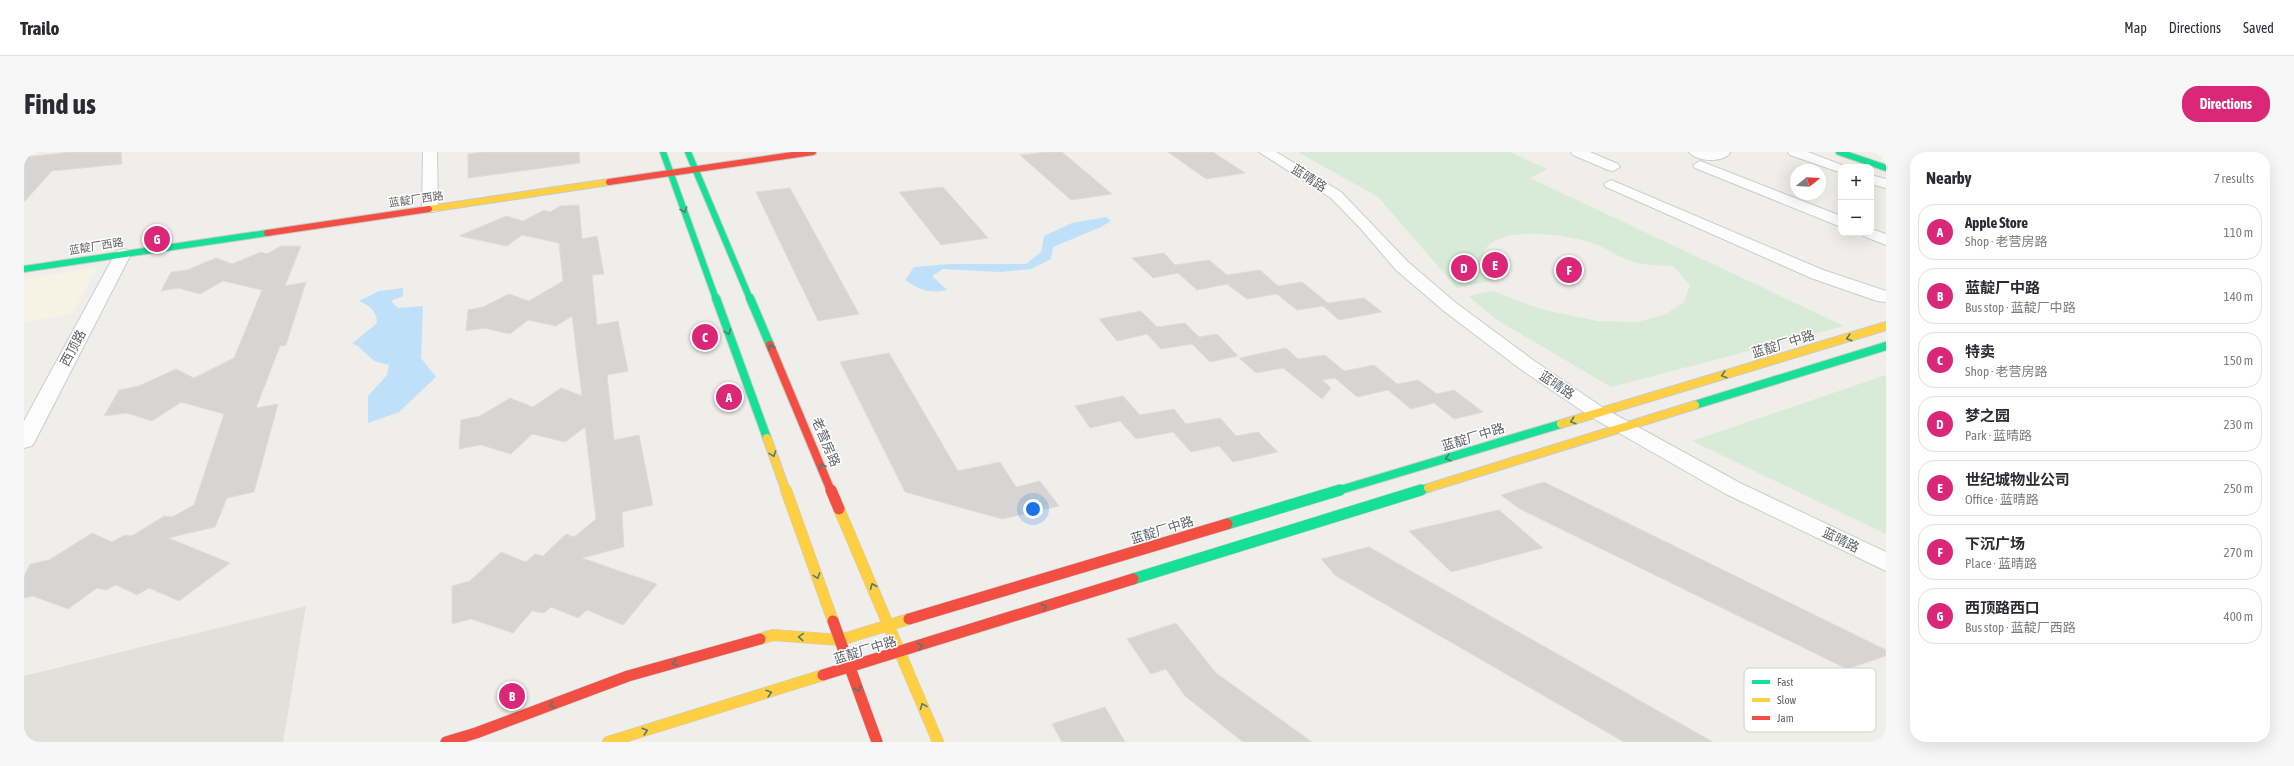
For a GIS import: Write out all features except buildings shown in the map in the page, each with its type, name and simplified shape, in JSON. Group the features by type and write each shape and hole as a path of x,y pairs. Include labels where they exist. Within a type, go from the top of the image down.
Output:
{"street":[{"path":"430,152 430,209"},
{"path":"663,152 877,742"},
{"name":"老营房路","path":"688,152 890,625 938,742"},
{"name":"蓝靛厂西路","path":"24,269 812,152"},
{"name":"蓝晴路","path":"1266,152 1336,195 1367,226 1402,266 1450,307 1526,364 1598,413 1622,428 1732,488 1886,562"},
{"path":"1578,152 1613,167"},
{"path":"1698,159 1723,153 1721,152"},
{"path":"1795,152 1838,167"},
{"path":"1839,152 1886,168"},
{"path":"1857,152 1886,162"},
{"path":"1698,159 1838,221"},
{"path":"1874,180 1886,184"},
{"path":"1610,184 1817,274 1883,297 1886,296"},
{"path":"1874,235 1886,240"},
{"name":"西顶路","path":"24,441 123,254"},
{"name":"蓝靛厂中路","path":"446,742 476,733 628,676 773,635 840,640 1886,326"},
{"name":"蓝靛厂中路","path":"608,742 1886,346"}],"shaded area":[{"path":"98,267 72,314 24,322 24,279"},
{"path":"306,606 283,742 24,742 24,676"}],"green space":[{"path":"1298,152 1510,152 1547,169 1530,178 1844,326 1611,387 1497,320 1468,296 1493,291 1540,309 1597,321 1637,322 1666,314 1684,302 1690,285 1673,266 1636,263 1592,243 1565,237 1529,234 1511,235 1497,240 1486,248 1482,260 1501,279 1457,288 1378,197"},
{"path":"1886,375 1886,534 1692,441"}],"water":[{"path":"1106,217 1111,221 1101,227 1053,247 1051,259 1031,269 1000,272 943,269 932,276 947,290 935,292 925,290 905,280 914,267 950,264 1026,264 1041,252 1044,236 1072,223"},
{"path":"403,288 403,296 391,301 398,308 423,306 421,358 436,377 399,412 368,423 368,396 387,375 389,365 374,361 358,346 352,344 377,323 376,315 372,309 359,301 379,291"}],"traffic: fast":[{"path":"663,152 767,438"},
{"path":"688,152 770,345"},
{"path":"1839,152 1886,168"},
{"path":"24,269 267,233"},
{"path":"1695,405 1886,346"},
{"path":"1227,524 1561,424"},
{"path":"1133,579 1428,488"}],"traffic: slow":[{"path":"429,209 609,182"},
{"path":"1561,424 1886,326"},
{"path":"1428,488 1695,405"},
{"path":"767,438 833,621"},
{"path":"839,509 938,742"},
{"path":"760,639 773,635 840,640 909,619"},
{"path":"608,742 823,675"}],"traffic: jam":[{"path":"609,182 813,152"},
{"path":"267,233 429,209"},
{"path":"770,345 839,509"},
{"path":"909,619 1227,524"},
{"path":"823,675 1133,579"},
{"path":"833,621 877,742"},
{"path":"446,742 476,733 628,676 760,639"}],"place":[{"name":"西顶路西口","path":"157,239"},
{"name":"世纪城物业公司","path":"1495,265"},
{"name":"梦之园","path":"1464,268"},
{"name":"下沉广场","path":"1569,270"},
{"name":"特卖","path":"705,337"},
{"name":"Apple Store","path":"729,397"},
{"name":"蓝靛厂中路","path":"512,696"}]}
